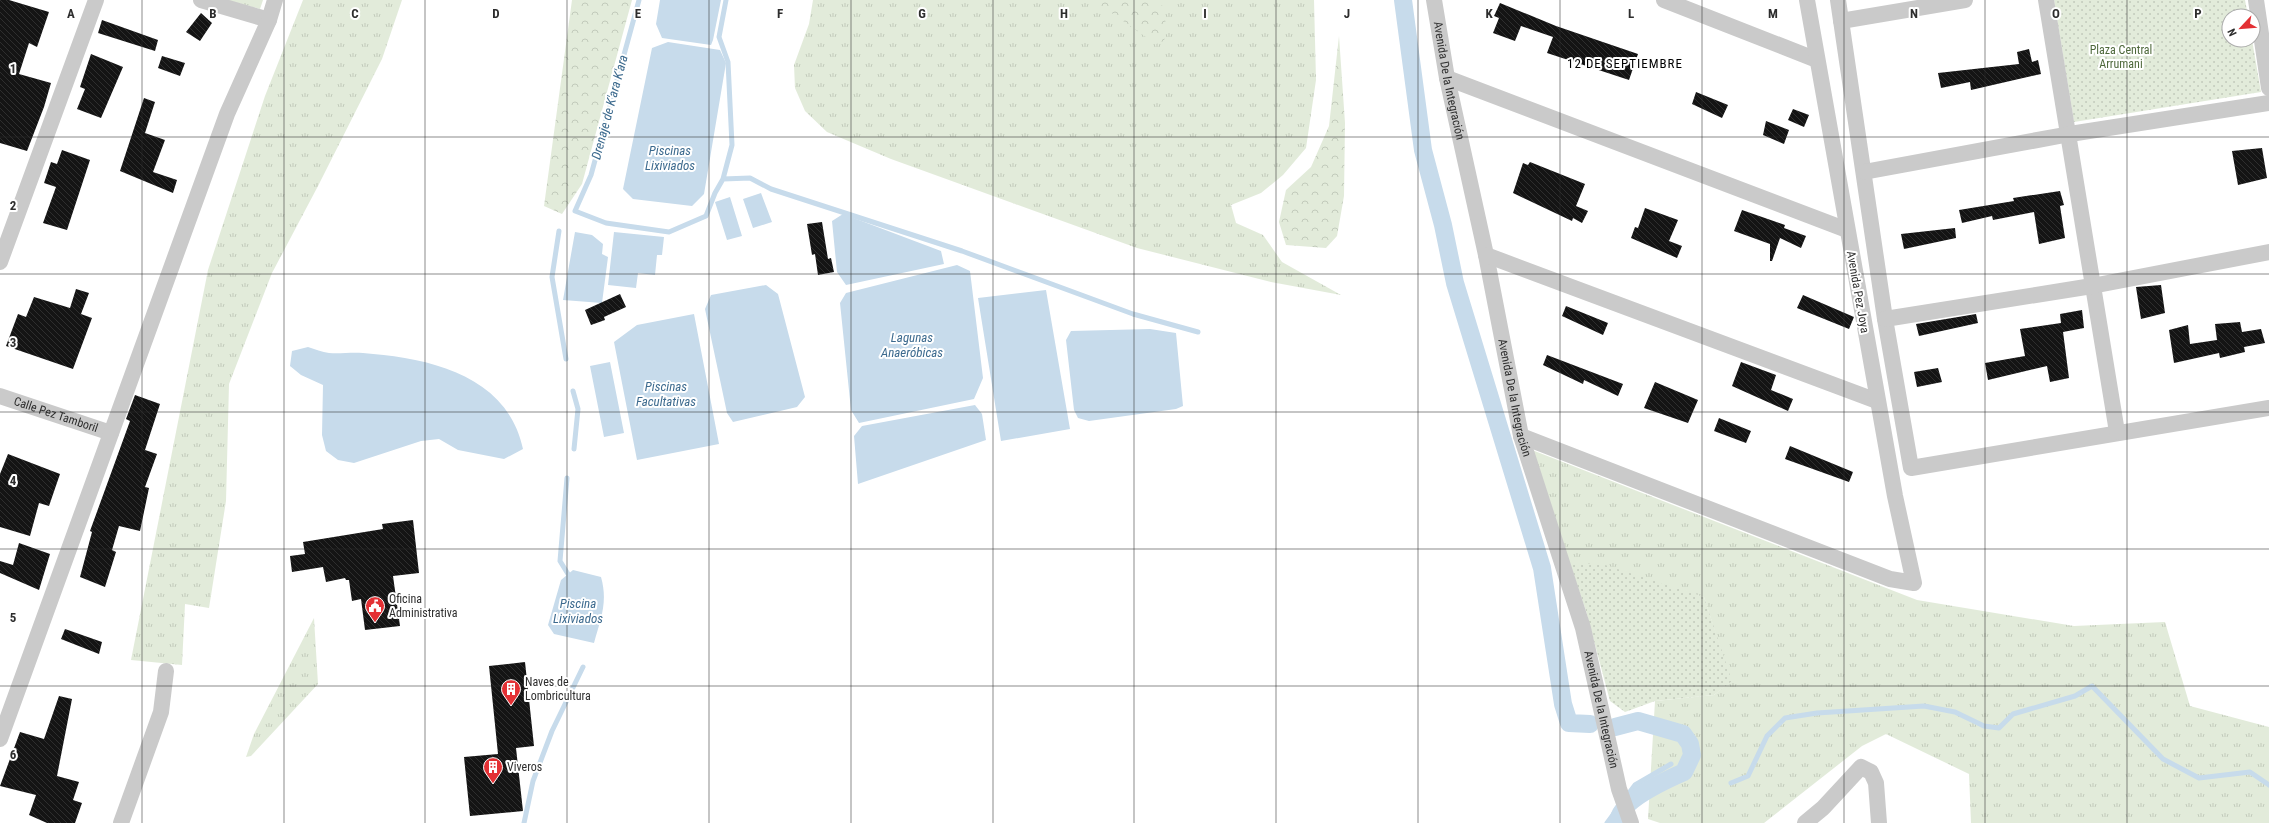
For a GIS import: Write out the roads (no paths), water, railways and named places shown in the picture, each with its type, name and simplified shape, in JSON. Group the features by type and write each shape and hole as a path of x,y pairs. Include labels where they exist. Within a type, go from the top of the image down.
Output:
{"street":[{"path":"0,262 96,0"},
{"path":"202,0 268,20"},
{"path":"0,740 227,114 268,20 275,0"},
{"name":"Avenida De la Integración","path":"1434,0 1447,78 1486,255 1521,436 1583,628 1619,789 1631,822"},
{"path":"1664,0 1817,60"},
{"name":"Avenida Pez Joya","path":"1521,436 1890,579 1914,583 1894,496 1807,0"},
{"name":"Avenida Pez Joya","path":"1838,0 1885,319 1911,468 2065,443 2117,432"},
{"path":"1841,21 1965,0"},
{"path":"2046,0 2070,134 2092,286 2117,432 2269,408"},
{"path":"2256,0 2269,88"},
{"path":"1447,78 1847,230"},
{"path":"1864,172 2070,134 2269,103"},
{"path":"1885,319 2092,286 2269,252"},
{"path":"1486,255 1877,401"},
{"name":"Calle Pez Tamboril","path":"0,396 111,433"},
{"path":"121,823 161,712 166,671"},
{"path":"1805,823 1823,808 1861,767 1871,772 1876,783 1879,823"}],"water":[{"path":"660,0 721,0 711,45 662,38 656,24"},
{"name":"Piscinas Lixiviados","path":"668,42 720,50 726,63 704,194 692,206 633,199 623,189 652,48"},
{"path":"761,193 772,222 753,228 743,199"},
{"path":"730,197 742,236 727,240 715,202"},
{"path":"843,214 941,251 944,264 846,285 837,272 832,221"},
{"path":"575,232 592,235 603,244 602,254 608,257 602,303 563,300"},
{"path":"614,232 664,237 662,255 657,255 655,275 638,273 636,288 608,285"},
{"name":"Lagunas Anaeróbicas","path":"957,265 970,271 983,378 974,399 859,423 851,410 840,303 846,293"},
{"path":"766,285 778,294 805,397 797,407 733,422 727,413 705,309 711,295"},
{"path":"1046,290 1070,429 1001,441 978,298"},
{"name":"Piscinas Facultativas","path":"694,314 719,444 637,460 614,342 637,325"},
{"path":"1150,329 1176,333 1183,406 1176,409 1089,421 1078,418 1074,410 1066,340 1071,331"},
{"path":"308,347 329,353 388,355 438,366 461,375 482,387 500,403 514,424 523,449 504,459 458,450 439,439 421,441 354,463 338,460 326,451 322,435 323,385 301,375 290,366 292,351"},
{"name":"Piscinas Facultativas","path":"610,362 624,433 604,437 590,366"},
{"path":"975,405 982,414 986,440 858,484 854,436 862,426"},
{"name":"Piscina Lixiviados","path":"573,570 601,577 604,602 594,643 554,634 548,625 561,580"}],"waterway":[{"path":"639,0 591,175 575,211 606,223 669,232 706,216 715,193 723,179 750,178 771,189 962,251 1133,314 1198,332"},
{"path":"723,179 732,145 728,62 719,37 726,0"},
{"path":"1403,0 1423,150 1443,225 1455,283 1542,568 1563,704 1569,723 1590,724"},
{"name":"Drenaje de K'ara K'ara","path":"559,231 552,277 566,359"},
{"name":"Drenaje de K'ara K'ara","path":"573,391 578,409 574,449"},
{"name":"Drenaje de K'ara K'ara","path":"567,478 560,561 568,574"},
{"name":"Drenaje de K'ara K'ara","path":"524,823 533,781 552,731 583,667"},
{"path":"1731,783 1748,776 1767,736 1785,718 1817,713 1924,706 1955,712 1984,726 1999,728 2013,714 2075,696 2092,686 2163,759 2199,778 2250,772 2269,785"},
{"path":"1615,727 1638,721 1683,734 1690,744 1692,755 1684,772 1666,780 1634,799 1620,815 1618,823"},
{"path":"1626,797 1635,785 1671,764"},
{"path":"1607,823 1621,804"}],"place":[{"name":"Oficina Administrativa","path":"375,623"},
{"name":"Naves de Lombricultura","path":"511,706"},
{"name":"Viveros","path":"493,784"}],"district":[{"name":"12 DE SEPTIEMBRE","path":"1625,63"}],"park label":[{"name":"Plaza Central Arrumani","path":"2121,57"}]}
